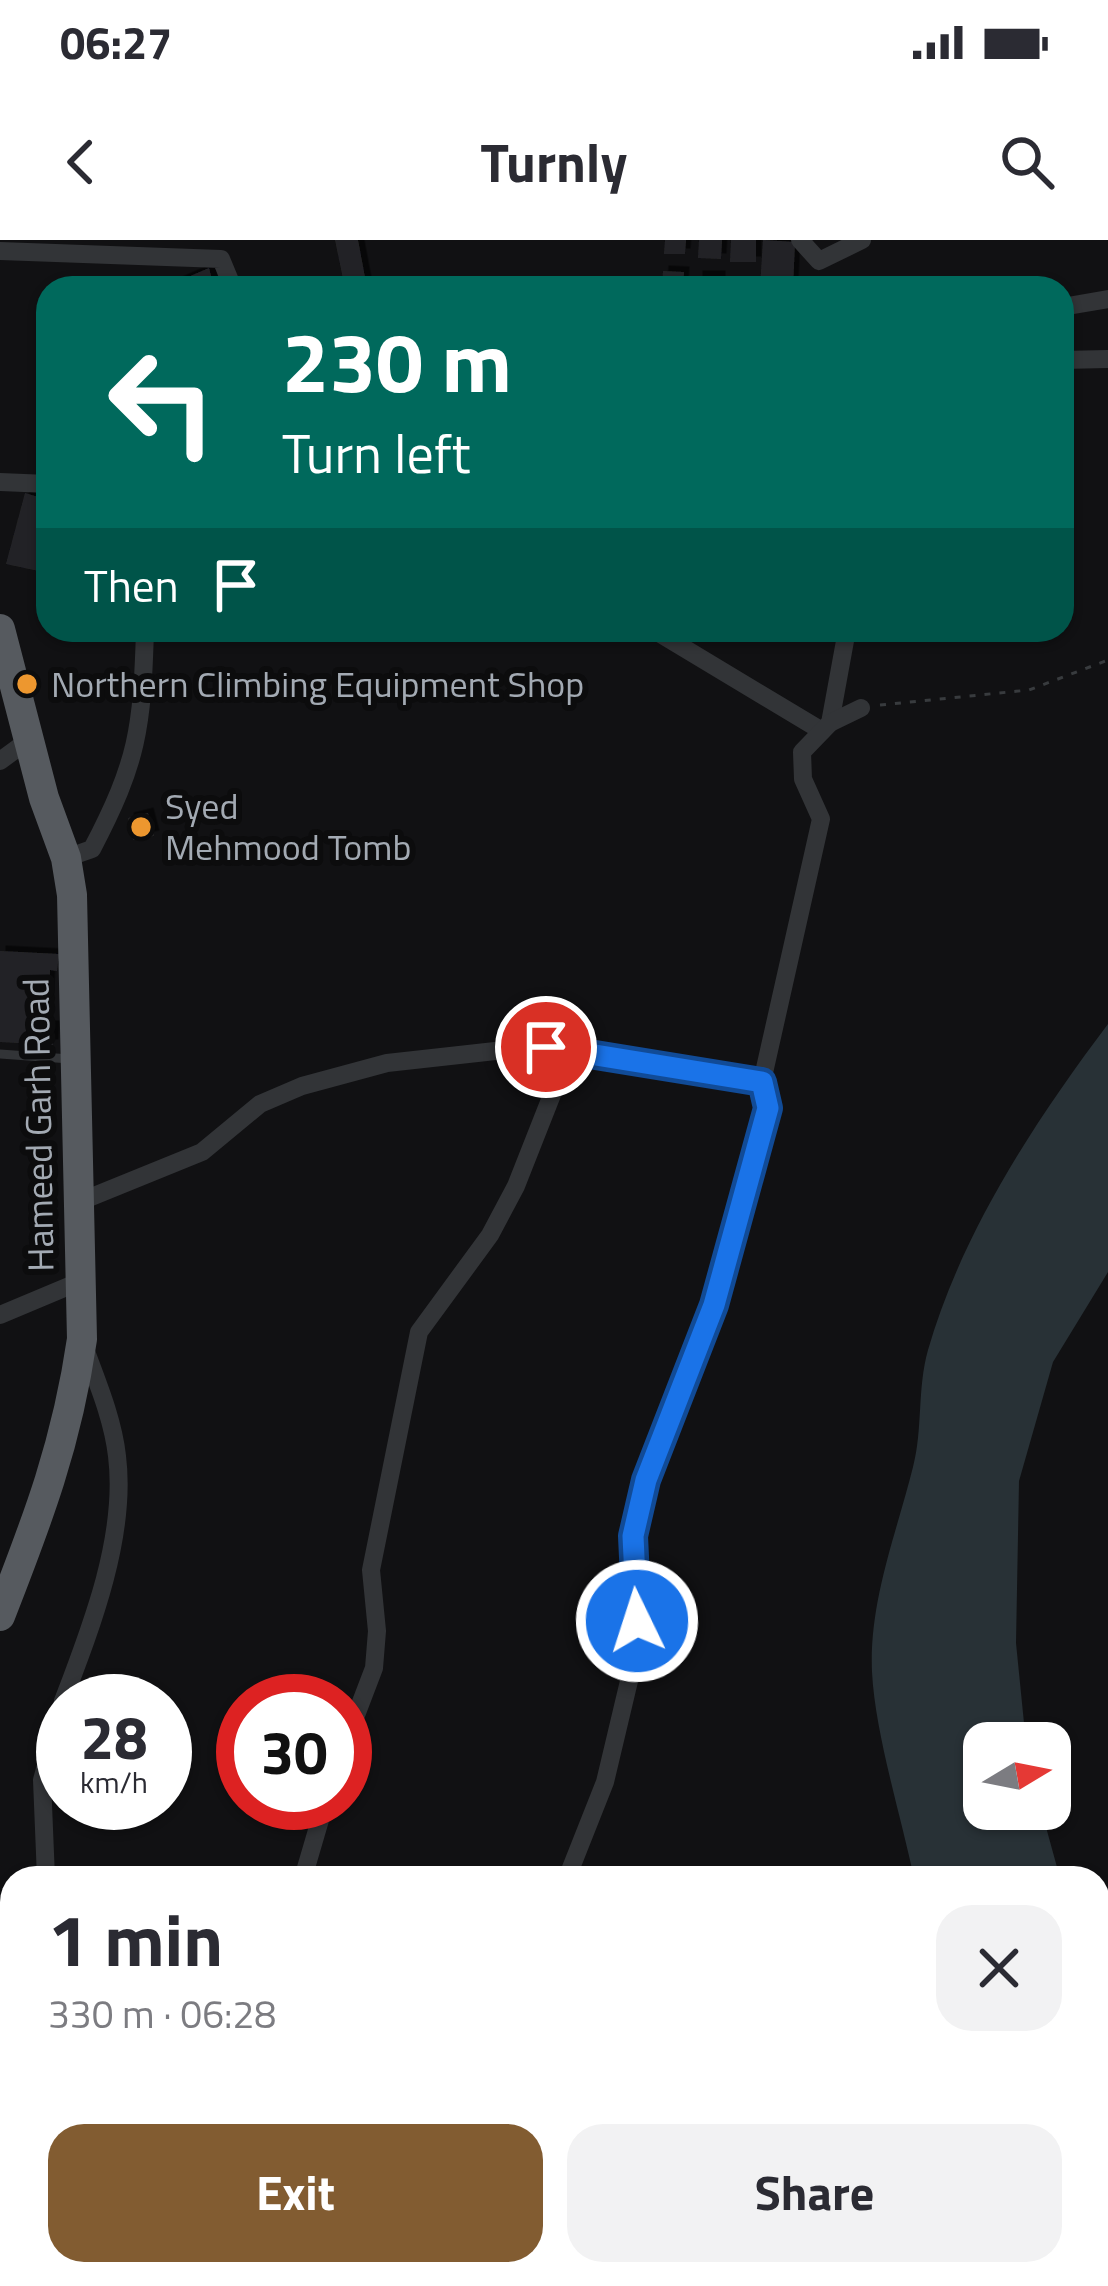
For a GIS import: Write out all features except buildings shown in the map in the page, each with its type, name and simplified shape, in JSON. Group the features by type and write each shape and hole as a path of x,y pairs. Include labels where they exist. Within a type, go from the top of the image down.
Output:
{"highway":[{"name":"Hameed Garh Road","path":"0,629 66,858 82,1339 73,1408 58,1466 0,1616"}],"street":[{"path":"800,240 819,261 862,240"},
{"path":"0,250 221,260 228,276"},
{"path":"1074,305 1108,298"},
{"path":"1074,360 1108,359"},
{"path":"0,482 36,484"},
{"path":"66,858 92,849 127,782 142,722 145,642"},
{"path":"675,642 826,727"},
{"path":"826,727 844,642"},
{"path":"572,1866 605,1782 629,1681 637,1621 633,1536 646,1480 714,1305 768,1108 762,1082 821,819 800,762 807,743 861,708"},
{"path":"0,761 30,739"},
{"path":"79,1202 178,1164 202,1152 260,1104 341,1074 471,1054 570,1049 762,1082"},
{"path":"372,1674 377,1630 371,1570 418,1332 490,1235 516,1186 570,1049"},
{"path":"0,1315 81,1281"},
{"path":"72,1674 104,1574 119,1497 117,1455 106,1407 82,1339"},
{"path":"44,1830 46,1866"},
{"path":"307,1866 317,1830"}],"lane":[{"path":"0,1054 76,1060"}],"path":[{"path":"861,708 1029,690 1108,660"}],"shaded area":[{"path":"1108,1024 1108,1272 1053,1362 1019,1481 1016,1643 1024,1722 963,1722 963,1830 1047,1830 1057,1866 911,1866 878,1721 872,1672 879,1594 916,1453 928,1350 960,1263 1028,1139"}],"place":[{"name":"Northern Climbing Equipment Shop","path":"27,684"},
{"name":"Syed Mehmood Tomb","path":"141,827"}],"route":[{"path":"546,1047 761,1086 762,1082 768,1108 714,1305 668,1434 646,1480 633,1536 637,1621"}]}
